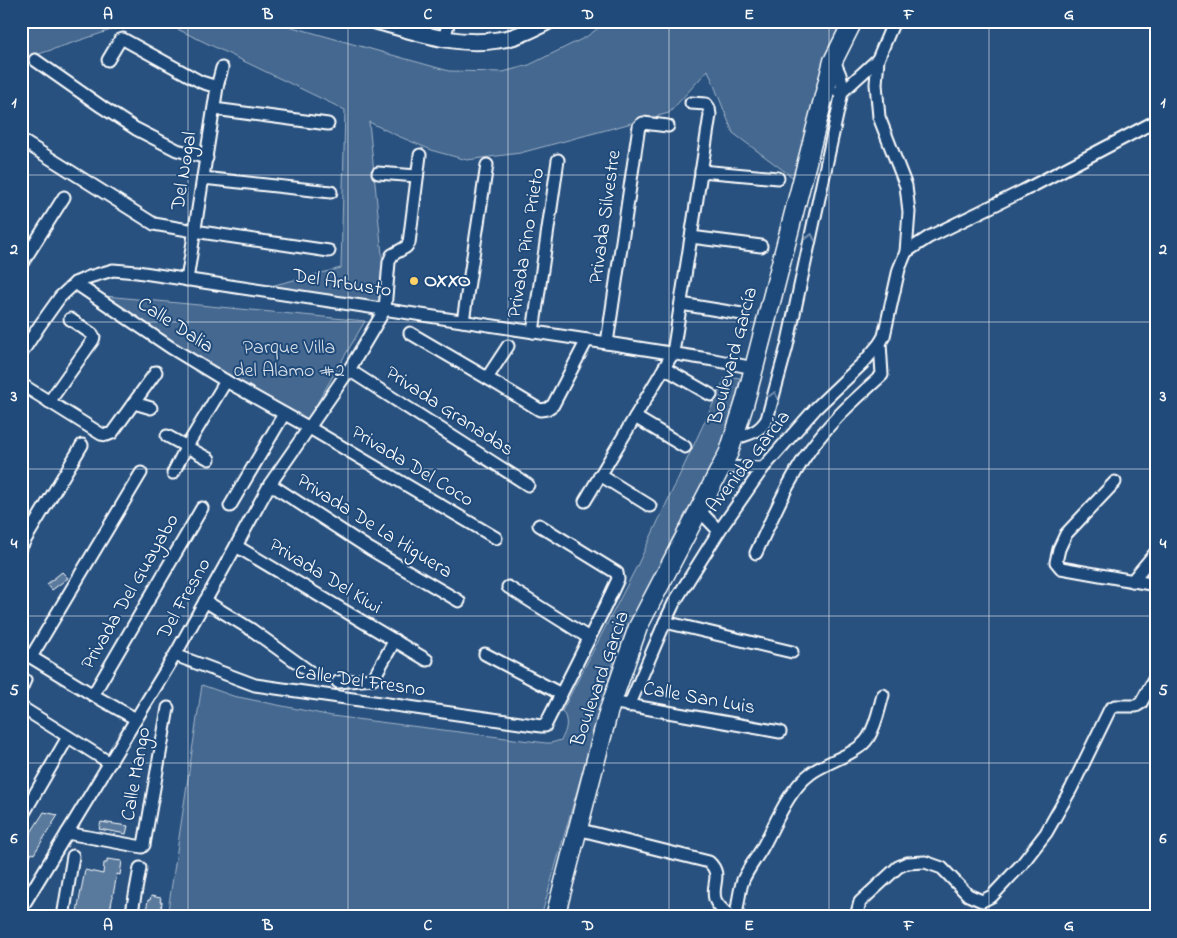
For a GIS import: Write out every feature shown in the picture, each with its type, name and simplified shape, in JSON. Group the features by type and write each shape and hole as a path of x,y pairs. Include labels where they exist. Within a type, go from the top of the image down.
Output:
{"main road":[{"name":"Boulevard García","path":"733,439 754,368 833,61 852,21"},
{"name":"Boulevard Garcia","path":"555,917 611,702 638,627 729,452 733,439"}],"street":[{"path":"378,21 421,34 473,42 499,40 525,32 549,21"},
{"path":"444,39 449,21"},
{"path":"824,94 842,92 878,59 894,21"},
{"path":"108,60 120,40 123,39 201,82 217,87"},
{"name":"Avenida García","path":"629,706 674,603 718,531 763,468 816,408 864,362 884,336 899,269 906,252 908,212 906,186 880,117 876,84 878,59"},
{"path":"34,60 136,129 174,149 207,158"},
{"name":"Boulevard García","path":"733,439 757,431 767,419 787,346 842,92 839,71 833,61"},
{"name":"Del Nogal","path":"187,280 217,87 222,68"},
{"path":"584,501 673,353 710,115 710,108 706,104 692,103"},
{"path":"214,109 328,124"},
{"path":"906,252 929,237 1024,191 1156,121"},
{"name":"Privada Silvestre","path":"607,343 638,126 643,123 668,126"},
{"path":"21,140 154,224 329,251"},
{"path":"385,309 389,262 392,255 406,247 409,243 420,155"},
{"name":"Privada Pino Prieto","path":"533,332 558,160"},
{"path":"463,321 487,165"},
{"path":"701,170 778,178"},
{"path":"378,173 417,176"},
{"path":"203,178 331,192"},
{"path":"21,265 64,197"},
{"path":"690,237 761,246"},
{"name":"Del Arbusto","path":"75,283 113,270 137,272 673,353 754,368"},
{"path":"21,354 60,297 75,283"},
{"name":"Calle Dalia","path":"75,283 170,347 308,427"},
{"path":"681,304 742,314"},
{"name":"Del Fresno","path":"21,909 175,655 270,484 349,370 385,309"},
{"path":"48,402 94,337 70,318"},
{"path":"410,333 540,410 547,409 553,405 587,340"},
{"path":"756,553 774,512 801,462 819,437 882,375 880,343"},
{"path":"487,378 508,346"},
{"path":"664,368 711,395"},
{"name":"Privada Granadas","path":"349,370 528,485"},
{"path":"21,384 101,434 107,435 112,434 156,372"},
{"path":"173,473 226,381"},
{"path":"134,403 151,408"},
{"path":"230,506 284,414"},
{"path":"635,417 684,447"},
{"name":"Privada Del Coco","path":"308,427 496,538"},
{"path":"168,436 209,459"},
{"path":"21,547 82,445"},
{"path":"721,467 763,468"},
{"path":"136,719 26,654 141,472"},
{"path":"600,475 650,506"},
{"path":"1115,482 1066,534 1059,549 1056,562 1061,568 1156,585"},
{"name":"Privada De La Higuera","path":"270,484 370,549 459,601"},
{"name":"Privada Del Guayabo","path":"93,694 202,508"},
{"path":"699,510 718,531"},
{"path":"485,654 561,694 615,587 618,579 617,572 539,525"},
{"name":"Privada Del Kiwi","path":"236,546 428,660"},
{"path":"1132,581 1156,552"},
{"path":"508,587 589,638"},
{"path":"656,593 674,603"},
{"path":"205,601 252,630 313,674"},
{"path":"665,622 792,652"},
{"name":"Privada Del Kiwi","path":"338,682 373,679 395,640"},
{"name":"Calle Del Fresno","path":"175,655 255,686 541,726 545,726 548,722 561,694"},
{"path":"858,917 857,913 860,902 898,867 907,863 925,862 942,868 968,895 982,901 992,896 1022,864 1046,833 1071,789 1110,709 1115,706 1136,706 1142,703 1156,676"},
{"path":"21,677 25,680 21,689"},
{"path":"736,917 743,881 790,796 810,774 853,751 867,740 874,726 884,695"},
{"name":"Calle San Luis","path":"611,702 780,732"},
{"path":"21,707 110,763"},
{"name":"Calle Mango","path":"66,834 142,847 144,845 168,708"},
{"path":"21,818 68,737"},
{"path":"577,829 709,862 716,872 714,894 716,901 730,917"},
{"path":"63,917 74,856"},
{"path":"131,917 140,868"}],"green space":[{"path":"21,21 138,21 21,60"},
{"path":"151,21 271,21 449,71 503,72 529,65 586,37 608,21 847,21 795,179 733,133 708,70 669,113 520,153 467,160 434,151 369,122 386,295 385,309 255,290 341,268 345,110 171,26"},
{"name":"Parque Villa del Alamo #2","path":"95,295 365,321 305,424"},
{"path":"726,376 740,378 736,399 720,449 694,501 672,539 613,664 541,917 167,917 202,685 233,696 332,716 546,743 561,740 565,733 566,725 566,718 562,711 638,564"}],"building":[{"path":"62,572 68,578 52,590 47,584"},
{"path":"44,812 58,815 34,854 32,853 30,857 21,851 21,848"},
{"path":"101,822 128,826 126,834 99,829"},
{"path":"107,859 122,861 120,875 117,874 110,911 108,910 107,917 76,917 85,870 103,874 104,863 107,863"},
{"path":"151,896 161,898 161,911 159,911 158,917 145,917 148,900 150,900"}],"place":[{"name":"OXXO","path":"414,281"}]}
